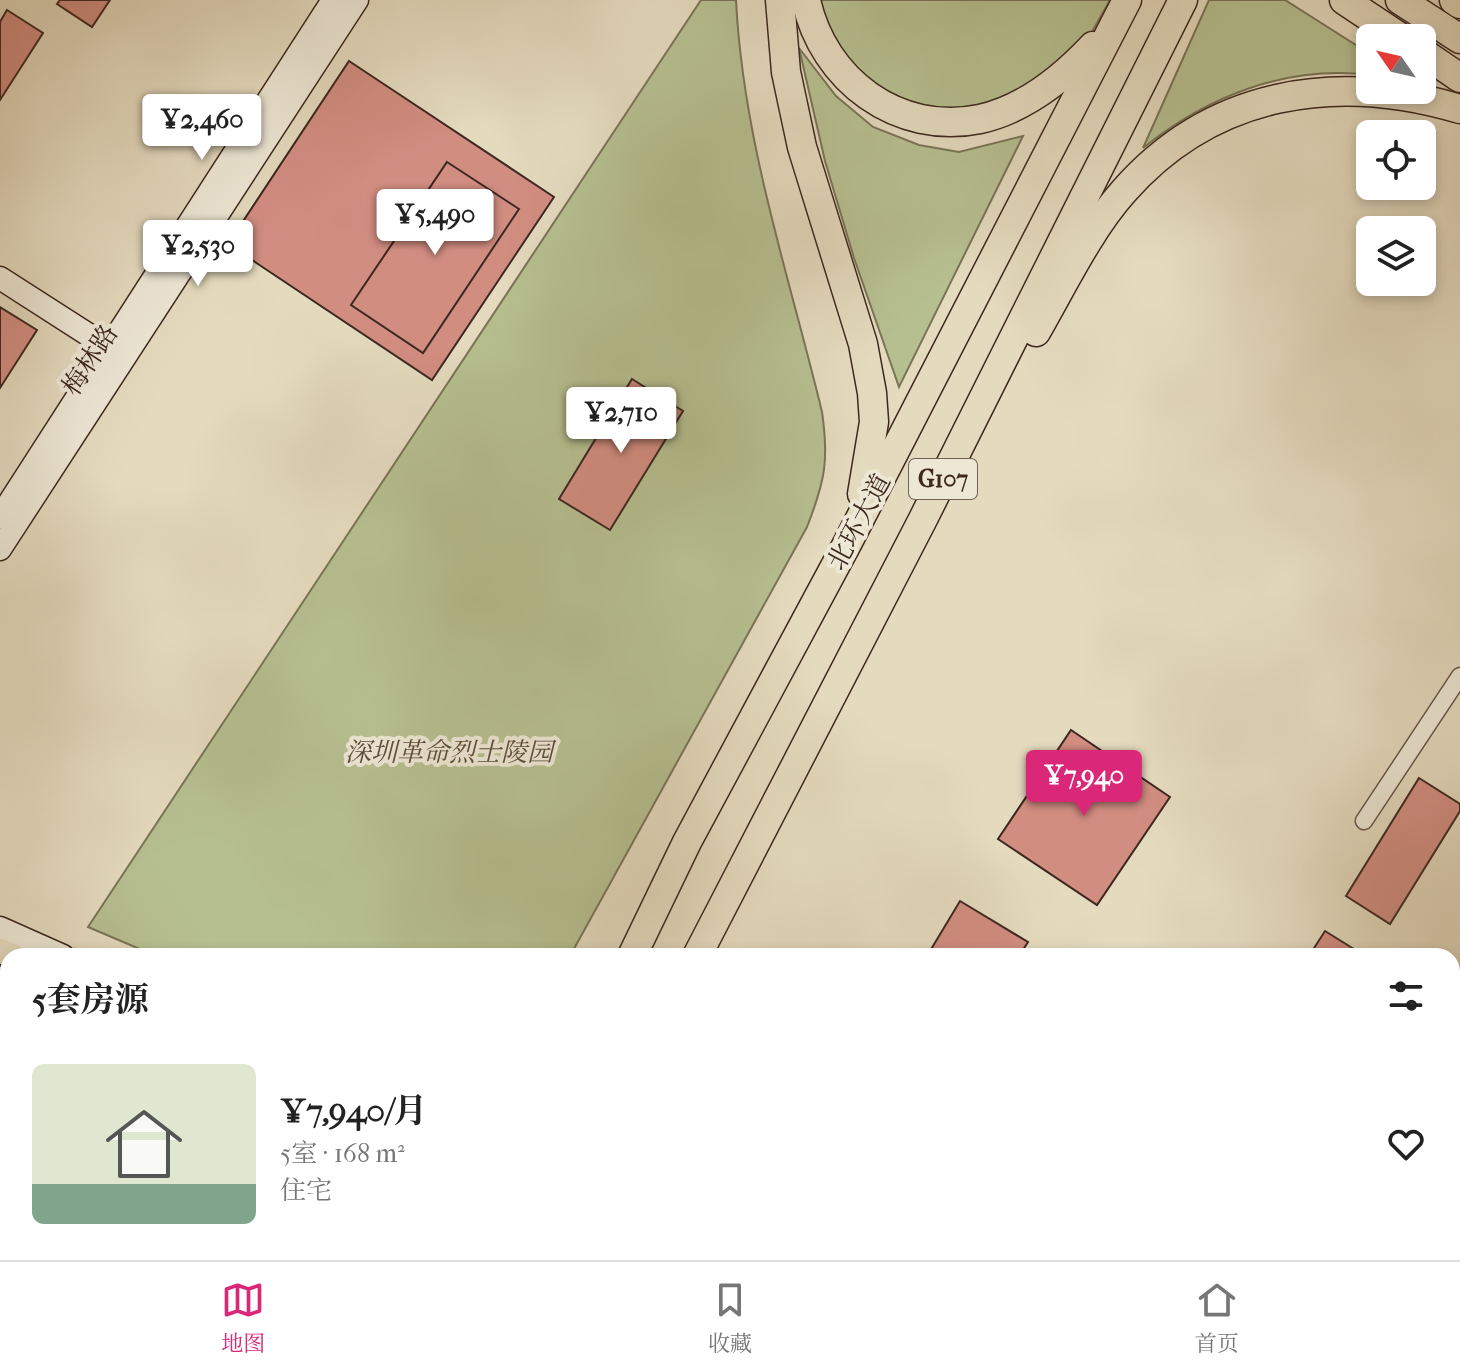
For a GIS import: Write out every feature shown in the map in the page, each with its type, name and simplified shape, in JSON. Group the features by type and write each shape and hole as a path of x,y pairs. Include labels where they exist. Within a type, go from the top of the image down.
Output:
{"highway":[{"path":"780,0 786,72 802,147 863,344 872,393 874,422 870,460 847,544"},
{"path":"806,0 813,27 830,58 868,98 920,118 950,122 981,119 1012,108 1042,91 1066,74 1121,11"},
{"name":"G107","path":"701,948 922,521 1183,0"},
{"path":"1344,0 1380,24"},
{"path":"1400,0 1460,39"},
{"path":"1454,0 1460,4"},
{"name":"北环大道","path":"636,948 687,842 847,544 1121,11"},
{"path":"1436,62 1460,78"},
{"path":"922,521 977,437 1089,242 1122,194 1153,160 1218,117 1278,98 1348,91 1423,99 1460,109"},
{"path":"713,948 732,888"}],"main road":[{"name":"梅林路","path":"0,549 333,0"},
{"name":"梅林路","path":"0,517 117,353 357,0"},
{"path":"0,278 117,353"},
{"path":"0,928 45,948"}],"street":[{"path":"1364,821 1460,676"}],"green space":[{"name":"深圳革命烈士陵园","path":"701,0 736,0 740,53 758,157 822,412 824,470 807,527 574,948 137,948 88,927"},
{"path":"818,0 1110,0 1092,32 1059,69 983,110 926,109 873,85 837,48"},
{"path":"1209,0 1285,0 1356,45 1356,74 1308,75 1249,88 1194,113 1143,148"},
{"path":"799,48 836,96 873,127 919,145 959,152 1023,136 899,387 854,258 825,161"}],"building":[{"path":"60,0 110,0 92,27 57,4"},
{"path":"7,10 43,33 0,100 0,22"},
{"path":"349,61 554,197 432,380 228,244"},
{"path":"447,162 519,209 423,353 351,305"},
{"path":"0,307 37,330 0,388"},
{"path":"632,379 683,411 610,530 559,499"},
{"path":"1071,730 1170,797 1097,905 998,839"},
{"path":"1419,778 1460,804 1460,811 1390,924 1346,896"},
{"path":"960,901 1028,942 1024,948 932,948"},
{"path":"1325,931 1352,948 1314,948"}]}
